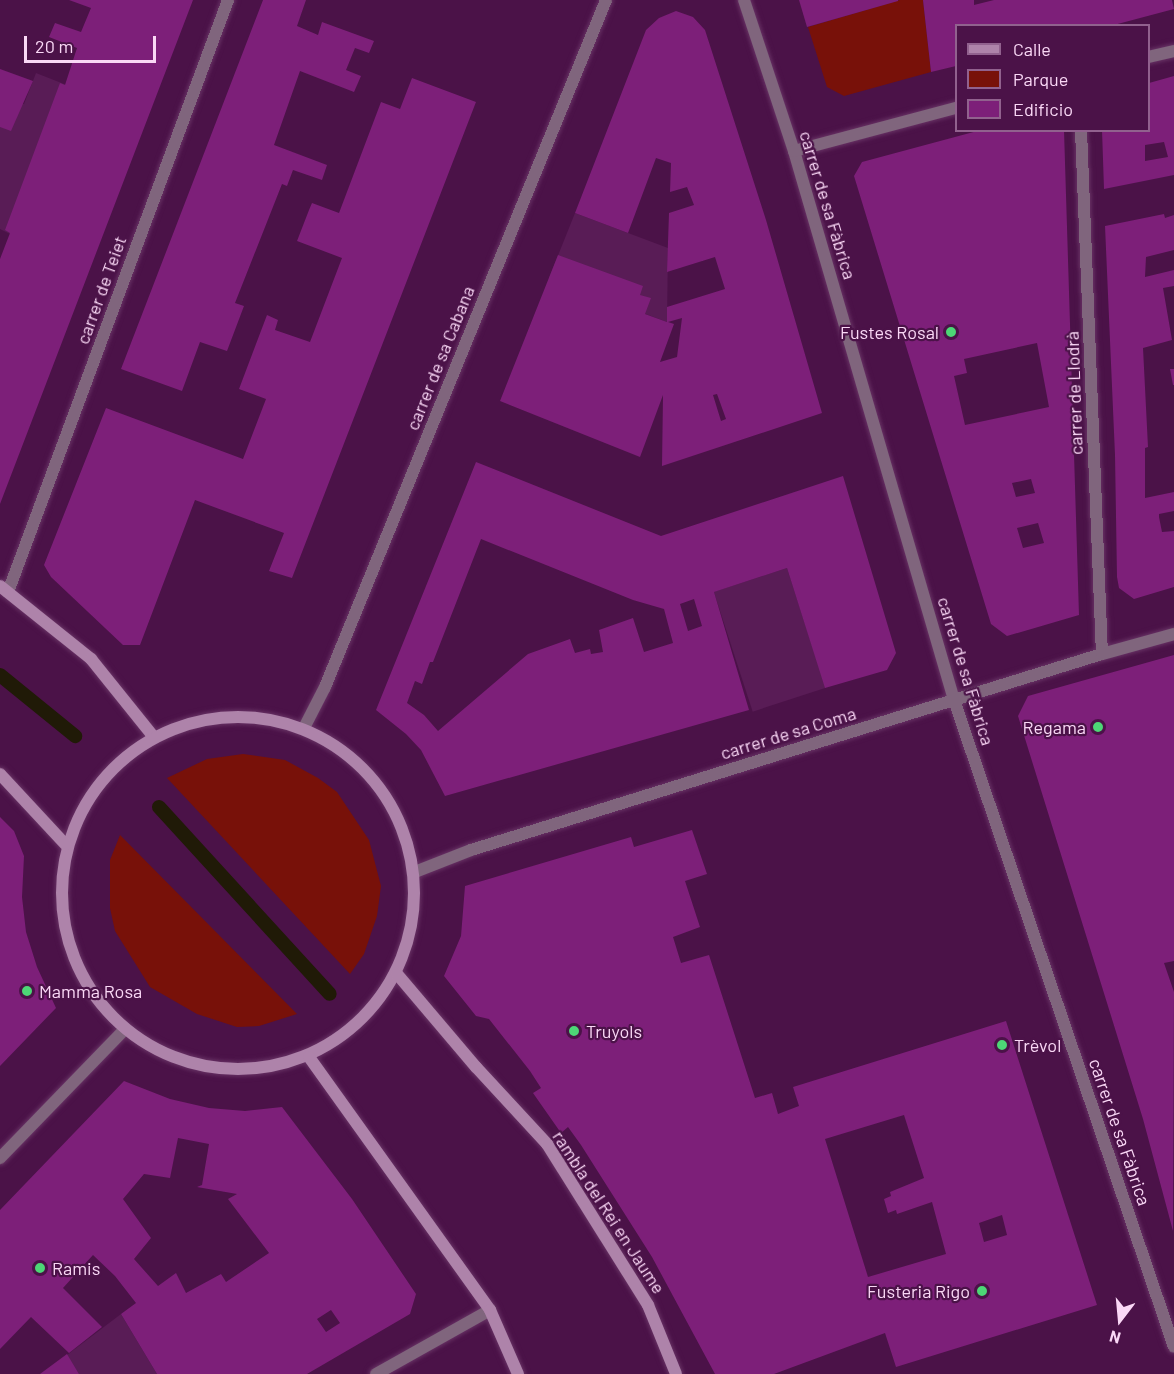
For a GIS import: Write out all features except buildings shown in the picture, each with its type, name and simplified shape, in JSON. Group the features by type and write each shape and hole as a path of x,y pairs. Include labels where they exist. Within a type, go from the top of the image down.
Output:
{"main road":[{"path":"4,589 91,658 153,736"},
{"path":"228,715 304,728 370,773 408,837 415,872 416,904 397,974 362,1022 309,1057 254,1071 187,1064 124,1030 82,982 60,913 65,844 103,775 153,736 228,715"},
{"path":"0,774 65,844"},
{"name":"rambla del Rei en Jaume","path":"397,974 476,1067 546,1144 648,1305 676,1374"},
{"path":"309,1057 490,1310 518,1374"}],"street":[{"name":"carrer de Teiet","path":"4,589 228,0"},
{"name":"carrer de sa Cabana","path":"304,728 330,676 606,0"},
{"name":"carrer de sa Fàbrica","path":"744,0 794,151 954,700 1174,1347"},
{"path":"1150,57 1174,51"},
{"path":"794,151 955,109"},
{"name":"carrer de Llodrà","path":"1081,132 1102,654"},
{"name":"carrer de sa Coma","path":"415,872 482,846 1102,654 1174,634"},
{"path":"0,1158 124,1030"},
{"path":"376,1374 490,1310"}],"shaded area":[{"path":"36,73 148,117 10,234 0,229 0,104 24,104"},
{"path":"575,213 668,248 667,322 549,278"},
{"path":"787,568 826,688 753,712 714,592"},
{"path":"121,1314 157,1374 79,1374 67,1355"}],"green space":[{"path":"900,0 923,0 931,72 844,96 827,87 808,27"},
{"path":"243,754 285,760 318,778 337,792 369,840 381,886 377,916 364,954 350,974 167,778 207,759"},
{"path":"120,835 297,1014 259,1026 237,1027 197,1014 150,987 115,931 110,908 110,860"}],"waterway":[{"path":"0,675 75,736"},
{"path":"159,807 330,994"}],"place":[{"name":"Fustes Rosal","path":"951,332"},
{"name":"Regama","path":"1098,727"},
{"name":"Mamma Rosa","path":"27,991"},
{"name":"Truyols","path":"574,1031"},
{"name":"Trèvol","path":"1002,1045"},
{"name":"Ramis","path":"40,1268"},
{"name":"Fusteria Rigo","path":"982,1291"}]}
